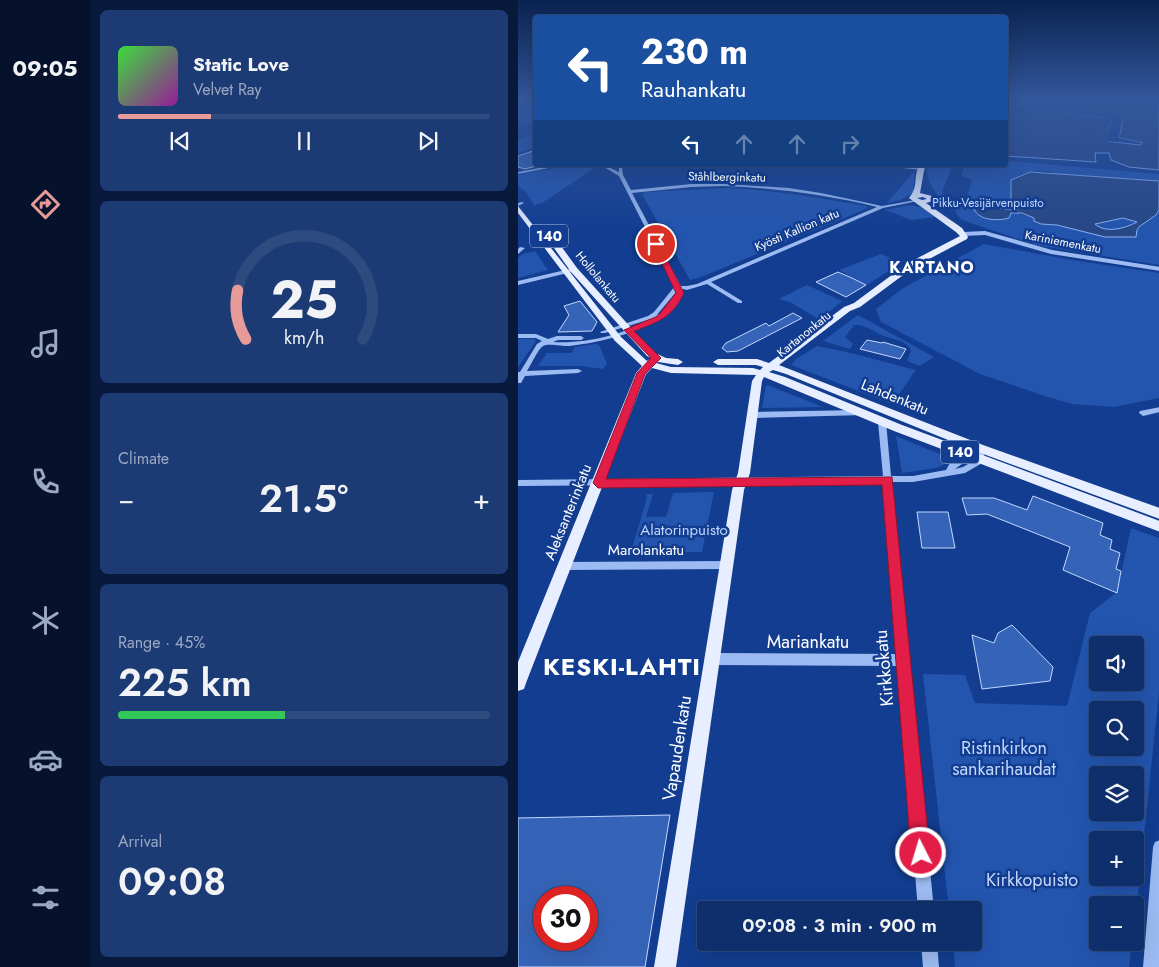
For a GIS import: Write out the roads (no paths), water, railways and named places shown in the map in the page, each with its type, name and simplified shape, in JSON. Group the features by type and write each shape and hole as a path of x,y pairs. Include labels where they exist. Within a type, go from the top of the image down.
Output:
{"main road":[{"path":"923,167 922,190 927,198 966,236"},
{"path":"916,199 923,167"},
{"path":"916,199 927,198"},
{"path":"916,199 966,236"},
{"name":"Hollolankatu","path":"519,203 569,269 613,332"},
{"name":"Kartanonkatu","path":"777,367 904,271 966,236"},
{"name":"Hollolankatu","path":"569,269 626,328"},
{"name":"140","path":"626,328 656,358"},
{"name":"140","path":"613,332 638,361 648,366"},
{"name":"Lahdenkatu","path":"656,358 664,361 681,362 757,362 777,367 980,454 1160,527"},
{"name":"Aleksanterinkatu","path":"518,683 641,373 656,358"},
{"name":"Lahdenkatu","path":"648,366 671,370 731,370 762,373 968,455 980,454 1160,514"},
{"path":"762,373 777,367"},
{"name":"Vapaudenkatu","path":"665,967 738,490 742,482 757,381 762,373"}],"street":[{"path":"518,173 551,167"},
{"path":"607,167 621,175"},
{"path":"518,336 539,336 553,344 593,341 613,332 661,318 677,300 680,293 621,175 620,167"},
{"name":"Ståhlberginkatu","path":"630,192 695,185 747,186 786,189 882,207"},
{"name":"Kyösti Kallion katu","path":"677,287 691,287 882,207 916,199"},
{"name":"Kariniemenkatu","path":"966,236 985,233 1051,252 1160,269"},
{"path":"519,282 569,269"},
{"path":"706,281 740,302"},
{"path":"518,381 521,373 532,367 547,341"},
{"path":"521,373 578,371"},
{"path":"1143,413 1160,409"},
{"path":"753,415 861,413"},
{"name":"Kirkkokatu","path":"882,422 925,901"},
{"path":"518,483 888,480 931,476 965,470 980,454"},
{"path":"948,472 953,465 968,455"},
{"name":"Marolankatu","path":"565,566 726,565"},
{"name":"Mariankatu","path":"712,659 904,660"},
{"path":"1151,967 1160,847"},
{"path":"930,951 931,967"}],"district":[{"name":"KARTANO","path":"932,267"},
{"name":"KESKI-LAHTI","path":"622,666"}],"park label":[{"name":"Pikku-Vesijärvenpuisto","path":"988,203"},
{"name":"Alatorinpuisto","path":"684,530"},
{"name":"Ristinkirkon sankarihaudat","path":"1004,758"},
{"name":"Kirkkopuisto","path":"1032,880"}]}
